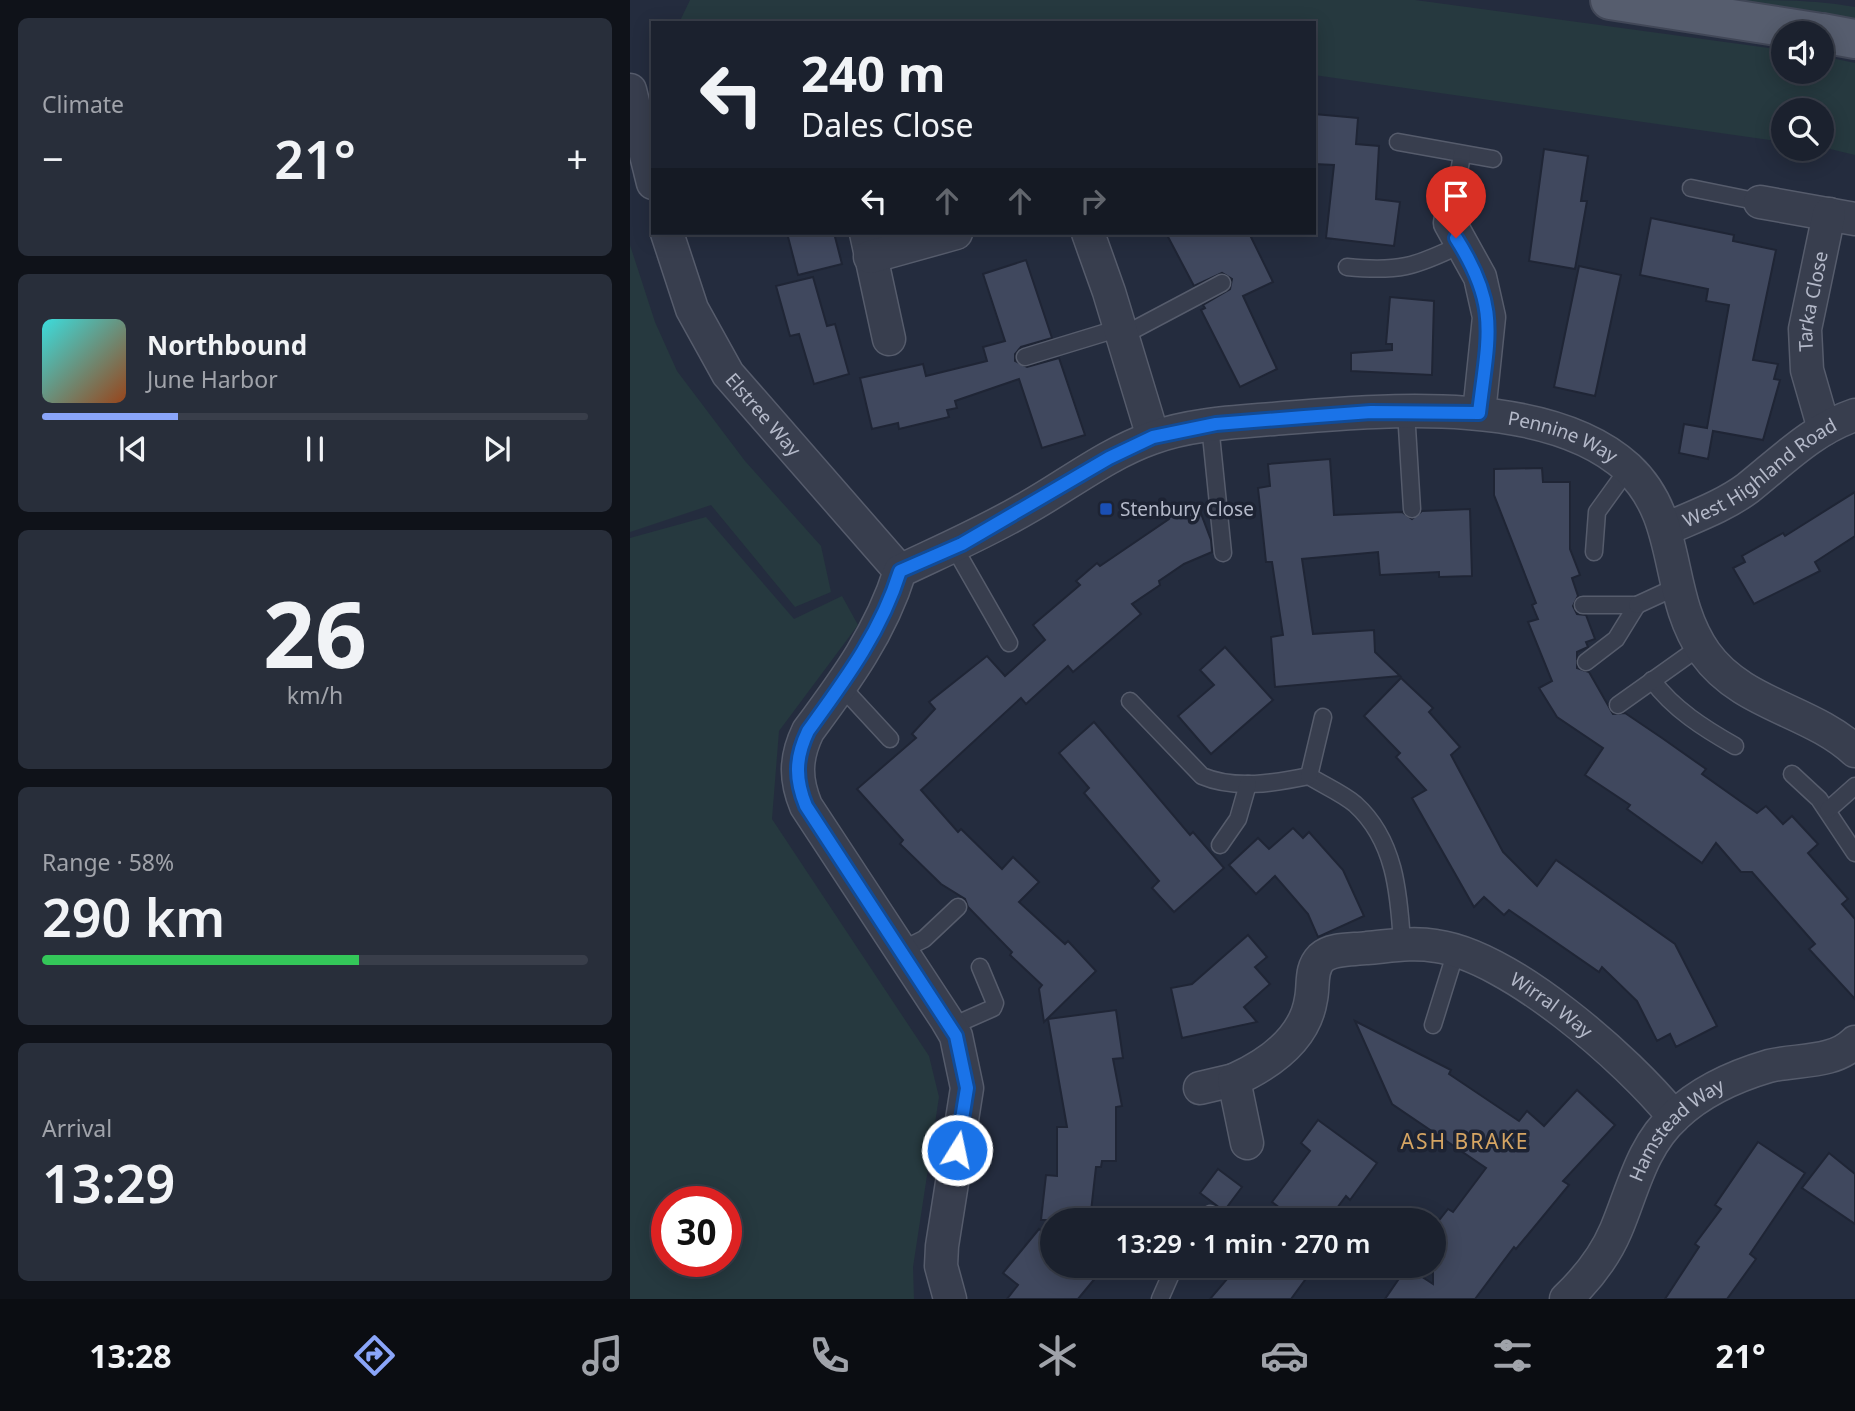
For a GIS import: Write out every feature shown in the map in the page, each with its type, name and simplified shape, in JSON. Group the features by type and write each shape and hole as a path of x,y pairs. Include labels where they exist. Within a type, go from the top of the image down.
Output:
{"main road":[{"path":"1610,0 1771,25"},
{"path":"1834,35 1855,39"}],"street":[{"path":"630,90 651,175"},
{"path":"1454,200 1450,223 1480,277 1489,317 1479,413"},
{"name":"Tarka Close","path":"1760,202 1842,216 1805,329 1807,370 1824,429"},
{"name":"Elstree Way","path":"668,235 692,309 728,374 900,571"},
{"path":"889,339 868,245 941,235"},
{"path":"1088,235 1153,437"},
{"name":"Pennine Way","path":"900,571 1006,520 1109,458 1153,437 1210,425 1406,411 1479,413 1571,435 1593,444 1628,469 1657,506 1666,529 1676,587 1701,646 1720,670 1738,685 1827,730 1855,751"},
{"name":"West Highland Road","path":"1666,529 1712,509 1746,489 1824,429 1855,415"},
{"path":"900,571 889,607 867,649 802,743 797,772 798,787 806,806 950,1027 960,1050 967,1088 941,1266 950,1299"},
{"name":"Wirral Way","path":"1200,1088 1234,1080 1261,1068 1299,1031 1311,1002 1313,974 1324,956 1345,950 1402,943 1438,946 1490,965 1560,1010 1615,1055 1674,1117"},
{"name":"Hamstead Way","path":"1566,1299 1604,1254 1641,1164 1674,1117 1697,1098 1745,1074 1769,1066 1852,1054"},
{"path":"1234,1080 1247,1143"}],"lane":[{"path":"1398,142 1493,159"},
{"path":"1454,200 1462,155"},
{"path":"1691,188 1760,202"},
{"path":"1347,267 1385,271 1405,268 1460,245"},
{"path":"1025,356 1121,332 1222,283"},
{"path":"1406,411 1412,509"},
{"path":"1210,425 1223,553"},
{"path":"1594,551 1597,512 1628,469"},
{"path":"954,547 1009,643"},
{"path":"1583,605 1637,605 1676,587"},
{"path":"1586,662 1616,639 1637,605"},
{"path":"1618,705 1701,646"},
{"path":"1653,680 1668,699 1735,746"},
{"path":"841,686 890,739"},
{"path":"1130,701 1184,760 1202,776 1214,782 1248,784 1309,776 1354,804 1387,849 1395,873 1402,943"},
{"path":"1309,776 1323,717"},
{"path":"1792,774 1828,810 1855,853"},
{"path":"1220,845 1238,818 1248,784"},
{"path":"1828,810 1855,786"},
{"path":"900,951 924,939 958,908"},
{"path":"1433,1025 1456,951"},
{"path":"950,1027 993,1008 995,1003 980,967"},
{"path":"1160,1299 1169,1278"}],"shaded area":[{"path":"690,0 1415,0 1771,48 1771,84 1834,84 1834,59 1855,63 1855,155 1834,150 1834,98 1771,98 1771,140 1316,75 1316,21 680,21"},
{"path":"1739,0 1783,0 1855,7 1855,19"},
{"path":"630,245 655,322 677,371 745,461 821,546 831,592 795,607 711,505 630,532"},
{"path":"706,517 794,619 842,596 858,625 779,731 772,819 929,1056 939,1097 913,1267 914,1299 630,1299 630,538"}],"building":[{"path":"1316,114 1358,118 1356,144 1379,146 1376,199 1400,202 1394,246 1326,238 1334,165 1316,164"},
{"path":"1544,149 1588,156 1581,201 1587,201 1575,269 1529,261"},
{"path":"1651,218 1734,235 1733,241 1776,250 1753,360 1778,364 1774,379 1780,380 1763,440 1713,431 1708,459 1679,453 1684,424 1707,428 1729,305 1706,301 1708,289 1640,275"},
{"path":"788,235 835,235 842,264 798,275"},
{"path":"1167,235 1250,235 1273,282 1243,296 1277,369 1240,387 1201,310 1205,308 1203,305 1230,289 1232,279 1222,273 1194,286"},
{"path":"1026,260 1052,338 1021,347 1015,354 1015,361 1027,367 1059,358 1085,435 1042,448 1019,379 955,401 957,408 947,410 949,417 899,429 898,423 872,429 860,378 923,364 926,376 987,361 983,347 1005,341 983,274"},
{"path":"1579,266 1621,275 1595,396 1554,387"},
{"path":"813,277 827,326 835,324 849,374 814,384 799,334 790,336 776,286"},
{"path":"1390,297 1434,301 1432,375 1351,371 1351,353 1392,350 1392,344 1386,344"},
{"path":"1330,459 1334,515 1402,512 1412,519 1422,511 1470,509 1472,576 1439,577 1439,572 1380,575 1378,552 1302,559 1313,634 1374,630 1375,652 1400,676 1275,687 1271,637 1283,635 1272,562 1266,562 1258,488 1270,486 1268,464"},
{"path":"1542,468 1543,482 1570,482 1570,549 1580,575 1572,578 1578,596 1573,606 1577,614 1586,615 1595,639 1586,642 1588,647 1577,652 1577,668 1589,672 1613,714 1625,713 1662,738 1706,769 1702,774 1757,813 1766,806 1783,824 1792,816 1818,844 1808,853 1848,899 1842,904 1855,919 1855,999 1809,949 1815,944 1752,872 1741,872 1716,843 1702,863 1627,809 1630,805 1585,775 1603,748 1557,717 1539,688 1552,681 1528,622 1538,619 1532,605 1536,603 1494,495 1494,469"},
{"path":"1855,492 1855,536 1815,562 1820,571 1754,604 1733,568 1745,562 1742,556 1783,533 1785,536"},
{"path":"1197,503 1211,540 1212,552 1184,564 1159,581 1160,585 1132,604 1141,614 1073,672 1068,666 1026,704 1021,698 921,790 958,832 961,829 1002,869 1013,857 1039,882 1019,902 1065,944 1068,941 1096,971 1044,1022 1039,989 1042,985 1010,955 1012,952 968,907 965,899 941,884 900,844 903,840 857,789 916,738 912,734 935,709 929,702 987,656 1005,676 1045,640 1033,625 1080,585 1076,581 1097,563 1100,566 1169,519 1168,514"},
{"path":"1225,647 1273,700 1211,754 1178,716 1214,685 1200,670"},
{"path":"1401,678 1433,708 1429,712 1460,747 1451,755 1503,852 1537,886 1556,860 1675,944 1717,1026 1676,1047 1670,1034 1657,1041 1637,1001 1602,967 1599,972 1509,910 1504,915 1484,897 1474,907 1412,798 1426,790 1396,757 1400,753 1364,716"},
{"path":"1094,722 1190,835 1193,832 1224,868 1174,912 1152,888 1159,881 1084,793 1089,788 1059,753"},
{"path":"1293,828 1303,838 1309,832 1343,870 1364,916 1318,937 1308,914 1275,876 1256,894 1229,865 1258,838 1269,849"},
{"path":"1248,935 1267,957 1255,967 1270,984 1244,1007 1257,1022 1182,1038 1171,988 1192,984"},
{"path":"1116,1010 1123,1058 1113,1059 1122,1106 1116,1107 1116,1161 1102,1161 1101,1167 1096,1167 1091,1208 1042,1208 1046,1175 1057,1176 1057,1127 1067,1127 1048,1019"},
{"path":"1355,1021 1451,1070 1449,1074 1519,1121 1527,1111 1544,1126 1577,1090 1615,1125 1563,1181 1569,1185 1516,1249 1514,1247 1475,1299 1385,1299 1399,1278 1424,1278 1433,1284 1433,1278 1446,1278 1446,1212 1448,1209 1453,1212 1486,1168 1392,1104"},
{"path":"1318,1120 1377,1163 1350,1200 1346,1196 1337,1208 1280,1208 1272,1202 1310,1151 1301,1143"},
{"path":"1758,1142 1805,1173 1750,1254 1756,1259 1727,1299 1665,1299 1699,1247 1695,1244 1721,1209 1715,1205"},
{"path":"1829,1153 1855,1174 1855,1224 1802,1188"},
{"path":"1218,1169 1242,1187 1226,1208 1220,1208 1200,1193"},
{"path":"1039,1229 1040,1278 1095,1278 1078,1299 1007,1299 1018,1285 1003,1273"},
{"path":"1228,1278 1306,1278 1291,1299 1210,1299"}],"place":[{"name":"Stenbury Close","path":"1106,509"}],"district":[{"name":"ASH BRAKE","path":"1465,1142"}],"route":[{"path":"957,1150 967,1088 956,1036 806,806 798,787 797,772 802,743 808,731 867,649 889,607 900,571 962,544 1109,458 1153,437 1216,424 1371,412 1479,413 1489,317 1480,277 1456,238"}]}
